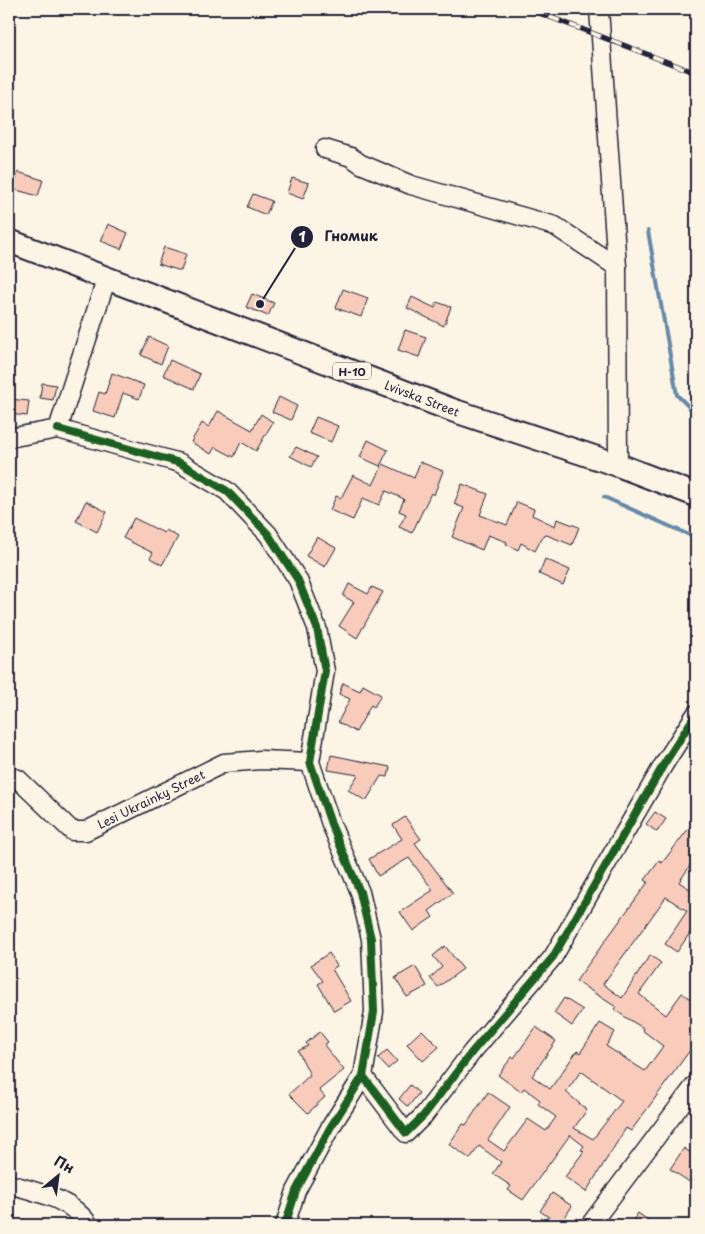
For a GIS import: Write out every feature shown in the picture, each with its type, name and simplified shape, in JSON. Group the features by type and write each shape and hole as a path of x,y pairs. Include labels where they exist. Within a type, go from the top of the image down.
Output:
{"main road":[{"name":"Lvivska Street","path":"9,242 107,277 452,410 618,465 696,495"}],"street":[{"path":"599,9 617,267 618,465"},
{"path":"324,149 351,157 361,164 411,185 555,226 617,267"},
{"path":"58,429 107,277"},
{"path":"9,438 58,429 180,463 227,491 268,534 298,580 319,637 325,671 310,762 331,824 360,892 371,939 374,1012 364,1076 330,1128 296,1191 285,1225"},
{"path":"364,1076 406,1133 424,1115 472,1052 553,957 664,764 696,714"},
{"name":"Lesi Ukrainky Street","path":"9,776 24,784 72,831 86,830 224,763 261,760 310,762"},
{"path":"590,1225 696,1084"},
{"path":"9,1184 42,1193 69,1206 82,1215 89,1225"}],"building":[{"path":"18,172 43,180 38,196 13,189"},
{"path":"292,178 309,183 303,199 287,193"},
{"path":"253,194 272,201 266,215 247,207"},
{"path":"108,224 128,233 121,249 101,241"},
{"path":"164,247 186,254 181,271 158,264"},
{"path":"343,289 368,298 361,317 336,308"},
{"path":"252,294 274,303 268,316 246,307"},
{"path":"412,297 435,308 437,302 451,307 444,326 407,308"},
{"path":"405,330 426,337 419,357 398,350"},
{"path":"149,337 168,346 161,364 141,355"},
{"path":"170,360 200,374 194,389 163,375"},
{"path":"112,373 144,385 139,399 123,393 115,418 93,411 99,392 105,394"},
{"path":"42,383 56,385 53,400 40,398"},
{"path":"279,397 297,406 291,420 272,412"},
{"path":"9,399 29,401 27,416 9,414"},
{"path":"218,411 252,430 261,414 273,422 256,451 241,442 234,457 215,447 211,454 191,442 202,423 209,427"},
{"path":"316,417 338,426 331,442 309,433"},
{"path":"368,440 388,450 380,466 360,457"},
{"path":"296,447 317,457 311,467 290,456"},
{"path":"420,462 443,471 434,495 431,493 412,533 399,527 406,514 399,511 404,499 386,491 379,505 363,498 353,520 330,510 336,496 341,498 353,475 373,485 383,464 414,478"},
{"path":"462,484 488,494 480,515 507,525 517,502 534,509 532,515 555,526 557,519 579,527 572,545 544,534 535,551 521,543 518,550 506,544 507,542 488,535 482,550 452,537 464,508 454,504"},
{"path":"86,501 107,512 97,532 76,521"},
{"path":"134,518 164,533 166,530 178,537 162,565 150,558 153,553 123,538"},
{"path":"317,537 336,548 325,567 306,556"},
{"path":"545,559 570,570 563,585 539,574"},
{"path":"349,584 368,594 372,587 383,592 357,638 339,626 354,602 343,596"},
{"path":"343,683 360,691 363,685 381,695 374,707 371,705 356,732 338,722 350,699 339,694"},
{"path":"331,755 390,767 388,777 381,776 366,801 348,790 358,775 328,770"},
{"path":"655,812 666,819 657,832 646,824"},
{"path":"405,817 421,839 415,843 453,893 429,911 433,917 413,931 400,912 433,890 409,858 378,876 369,859 402,839 393,825"},
{"path":"696,819 696,857 679,882 696,893 696,924 677,952 665,944 687,911 666,897 603,984 622,998 650,955 661,963 639,994 666,1015 682,993 696,1003 696,1042 631,1131 626,1128 586,1192 565,1177 584,1151 581,1150 584,1146 570,1135 523,1200 508,1190 511,1186 493,1174 501,1162 479,1146 470,1159 449,1144 463,1124 466,1125 488,1092 510,1107 488,1140 504,1151 528,1119 546,1131 556,1117 538,1104 540,1100 524,1088 521,1092 498,1075 512,1057 514,1058 536,1027 556,1041 532,1076 550,1089 577,1051 580,1053 600,1023 615,1032 606,1046 645,1071 663,1046 642,1030 643,1028 614,1009 616,1007 576,981 648,882 645,880 659,861 662,863","holes":["581,1071 622,1101 593,1139 574,1128 587,1110 566,1092"]},
{"path":"445,946 463,969 438,987 430,978 442,967 433,956"},
{"path":"329,953 337,966 332,969 351,1001 334,1011 318,984 323,981 311,965"},
{"path":"415,966 427,986 407,997 395,978"},
{"path":"564,998 583,1010 572,1026 554,1013"},
{"path":"422,1030 439,1047 423,1061 407,1044"},
{"path":"320,1032 328,1042 324,1045 344,1070 319,1090 325,1097 308,1113 289,1094 310,1075 298,1051 308,1046 306,1043"},
{"path":"387,1050 397,1061 388,1069 378,1058"},
{"path":"410,1085 419,1093 408,1107 399,1099"},
{"path":"684,1148 696,1157 696,1176 691,1183 670,1169"},
{"path":"552,1193 572,1206 560,1225 540,1211"},
{"path":"638,1213 655,1225 630,1225"}],"waterway":[{"path":"648,231 677,395 696,414"},
{"path":"604,497 696,538"}],"railway":[{"path":"529,9 696,73"}],"cycle path":[{"path":"58,429 180,463 227,491 268,534 298,580 317,628 325,671 310,762 331,824 360,892 371,939 374,1012 363,1076 330,1128 296,1191 285,1225"},
{"path":"363,1076 406,1133 424,1115 472,1052 553,957 664,764 696,714"}],"place":[{"name":"Гномик","path":"260,304"}]}
